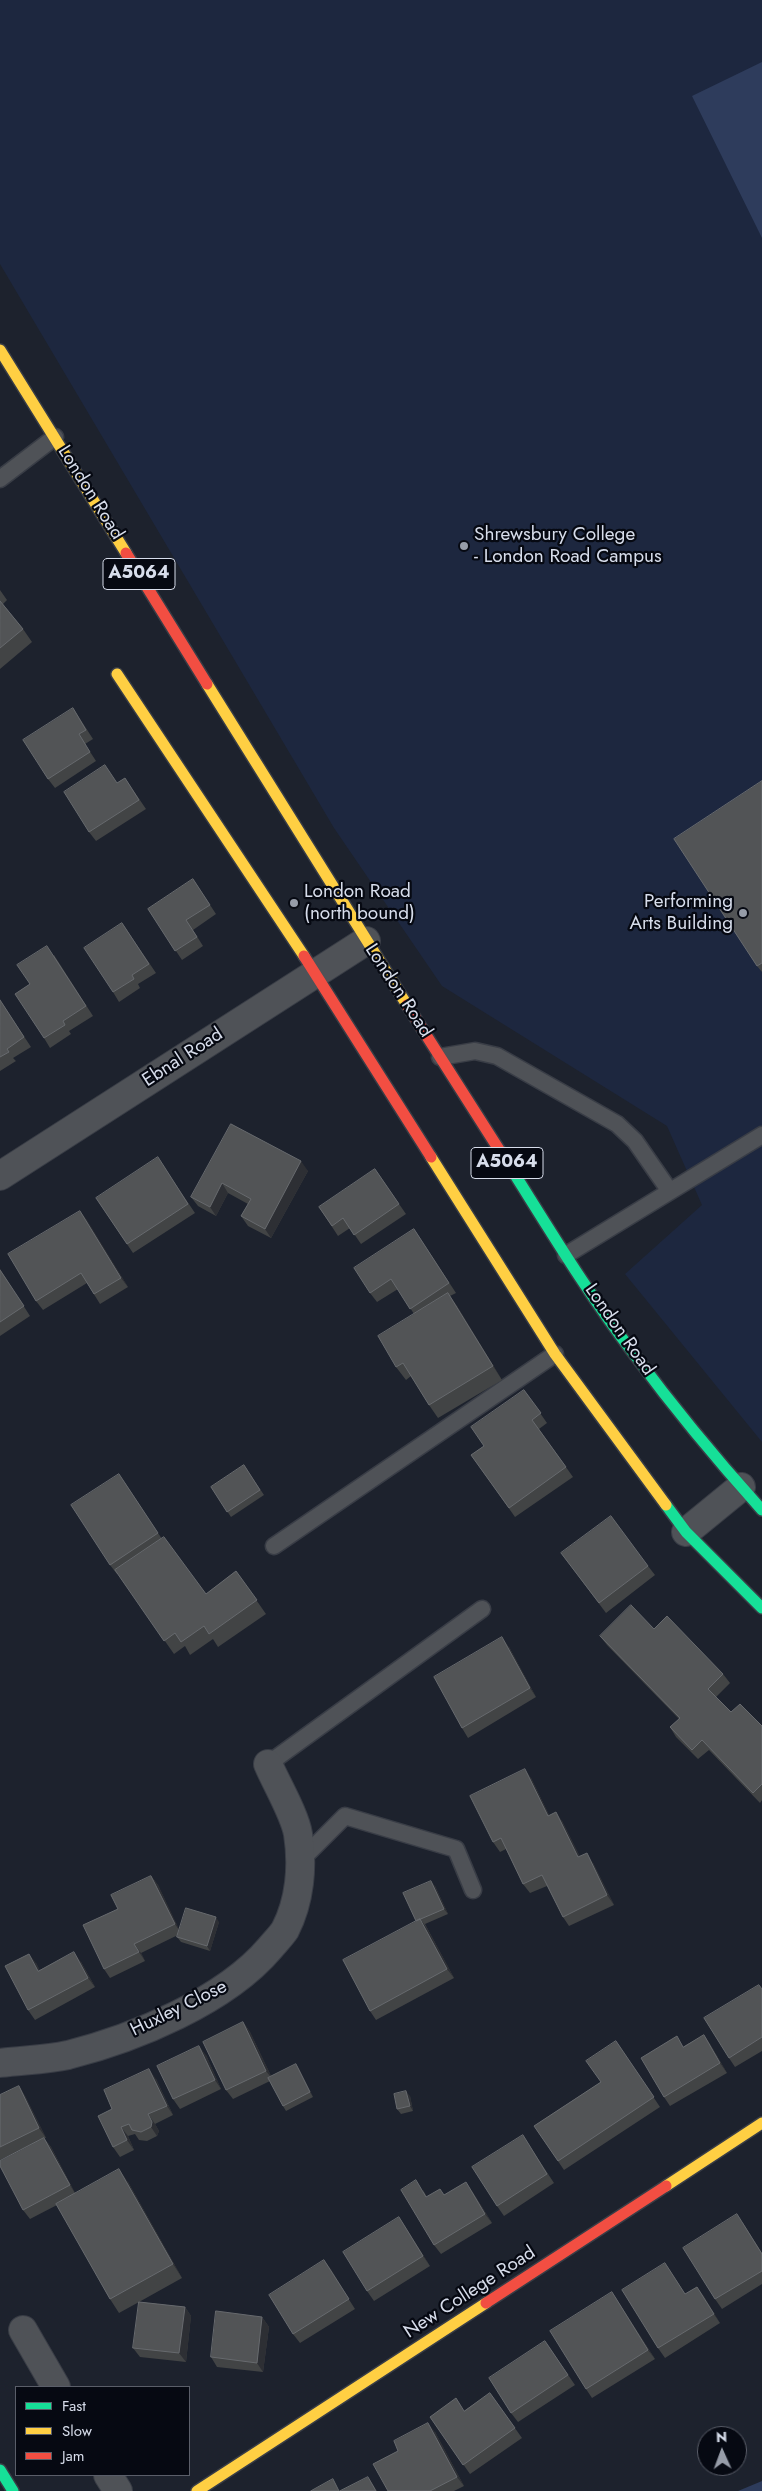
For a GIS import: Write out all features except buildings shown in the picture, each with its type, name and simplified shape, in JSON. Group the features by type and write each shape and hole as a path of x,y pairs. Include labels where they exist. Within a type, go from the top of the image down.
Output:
{"street":[{"name":"London Road","path":"0,350 366,941 566,1255 633,1353 741,1487 762,1510"},
{"path":"117,674 315,973 555,1354 686,1532 762,1608"},
{"name":"Ebnal Road","path":"0,1176 366,941"},
{"path":"686,1532 741,1487"},
{"name":"Huxley Close","path":"0,2063 66,2055 106,2043 192,2007 232,1984 260,1959 284,1931 298,1895 301,1860 298,1832 268,1764"},
{"name":"New College Road","path":"197,2491 762,2123"},
{"path":"23,2330 55,2386"},
{"path":"0,2470 13,2491"},
{"path":"109,2476 118,2491"}],"lane":[{"path":"0,479 55,437"},
{"path":"440,1057 475,1051 497,1056 617,1124 635,1141 669,1190"},
{"path":"566,1255 669,1190 762,1135"},
{"path":"274,1546 555,1354"},
{"path":"268,1764 482,1609"},
{"path":"301,1860 345,1816 456,1849 473,1890"}],"shaded area":[{"name":"Shrewsbury College - London Road Campus","path":"0,0 762,0 762,1442 625,1274 702,1205 667,1126 442,986 334,828 0,264"},
{"path":"762,62 762,238 692,96"},
{"path":"762,2481 762,2491 738,2491"}],"traffic: fast":[{"path":"512,1170 617,1332 680,1414 762,1510"},
{"path":"666,1505 686,1532 762,1608"},
{"path":"0,2470 13,2491"}],"traffic: slow":[{"path":"0,350 126,553"},
{"path":"117,674 304,956"},
{"path":"207,684 407,1005"},
{"path":"431,1157 555,1354 666,1505"},
{"path":"666,2186 762,2123"},
{"path":"197,2491 486,2303"}],"traffic: jam":[{"path":"126,553 207,684"},
{"path":"304,956 431,1157"},
{"path":"407,1005 512,1170"},
{"path":"486,2303 666,2186"}],"place":[{"name":"Shrewsbury College - London Road Campus","path":"464,546"},
{"name":"London Road (north bound)","path":"294,903"},
{"name":"Performing Arts Building","path":"743,913"}]}
